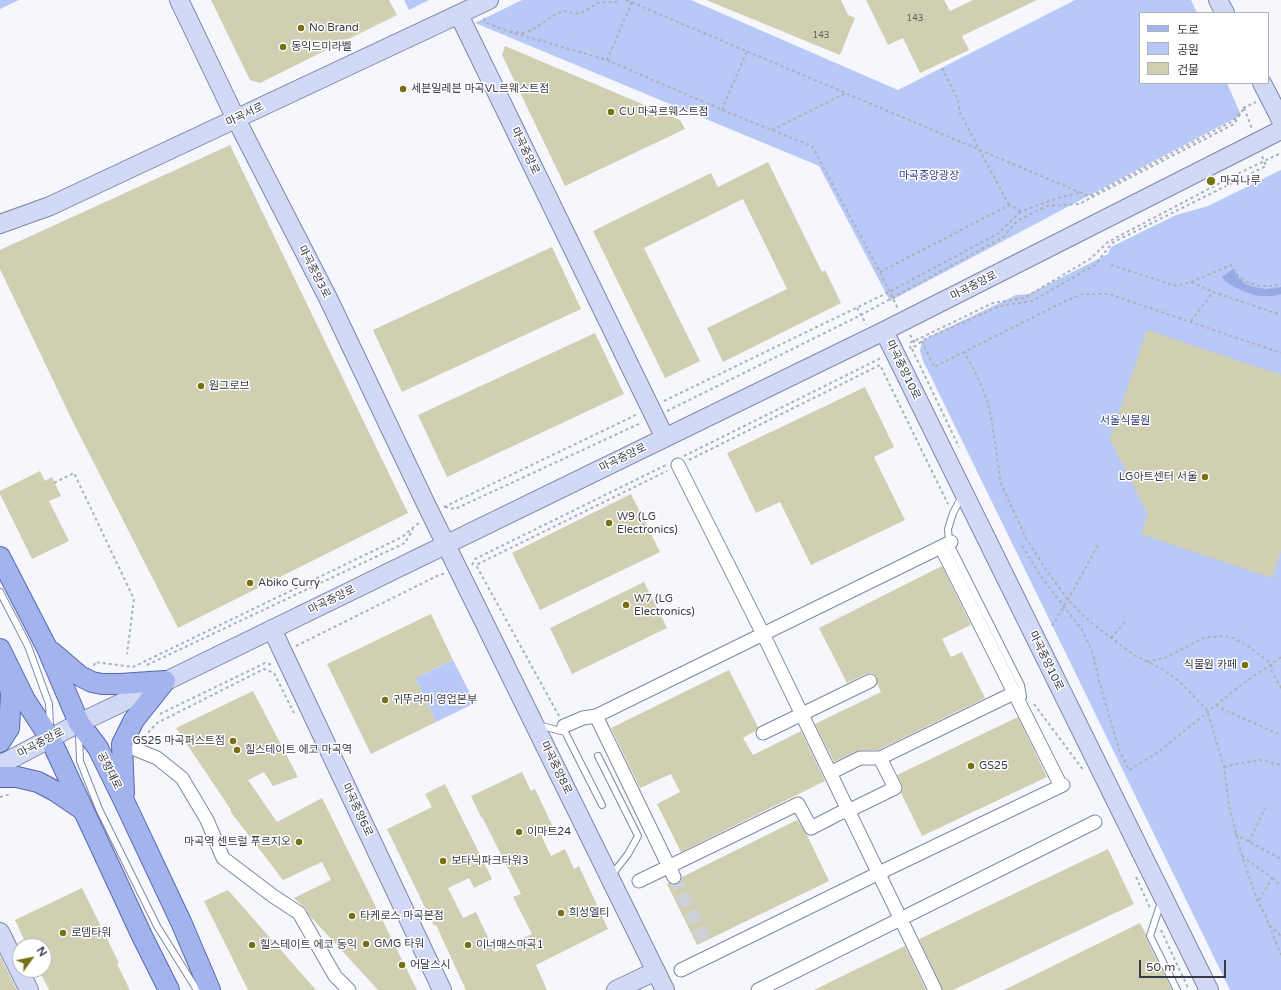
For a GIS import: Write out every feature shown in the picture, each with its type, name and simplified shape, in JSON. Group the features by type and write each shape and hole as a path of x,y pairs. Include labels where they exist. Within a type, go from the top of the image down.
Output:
{"main road":[{"name":"공항대로","path":"0,556 47,648 79,723 98,748 124,801 181,922 210,990"},
{"path":"47,648 80,676 92,682 102,684 120,684 165,681"},
{"path":"2,654 25,700 50,738 169,990"},
{"path":"0,742 9,728 11,694 2,654"},
{"path":"124,801 122,744 134,720 165,681"},
{"path":"0,777 17,777 38,782 55,791 83,810"}],"street":[{"name":"마곡중앙3로","path":"179,0 236,119 328,298 446,545"},
{"path":"1218,0 1224,12"},
{"name":"마곡서로","path":"0,224 50,206 484,2"},
{"name":"마곡중앙로","path":"459,15 665,438"},
{"path":"1263,84 1281,120"},
{"name":"마곡중앙로","path":"0,765 79,723 884,331 1281,130"},
{"name":"마곡중앙10로","path":"884,331 1208,990"},
{"path":"678,465 763,634 935,990"},
{"path":"564,726 583,718 596,716 947,543 1062,786 878,873 709,949 681,970"},
{"name":"마곡중앙8로","path":"446,545 665,990"},
{"name":"마곡중앙6로","path":"272,629 442,990"},
{"path":"763,733 870,681"},
{"path":"830,773 860,758 880,758 1018,695"},
{"path":"596,716 671,872"},
{"path":"131,748 157,758 182,778 207,820 223,858 273,896 299,913 335,976 349,990"},
{"path":"639,881 671,872 798,804 811,828 895,788 880,758"},
{"path":"758,990 1095,822"},
{"path":"0,932 29,990"},
{"path":"616,990 656,971"}],"lane":[{"path":"947,543 952,513 963,493"},
{"path":"0,592 28,646 49,704 50,738"},
{"path":"79,723 80,762 99,809 157,926 197,990"},
{"path":"534,724 565,732 602,805"},
{"path":"598,756 638,836 628,854 610,877"},
{"path":"1162,897 1150,936 1177,990"}],"path":[{"path":"507,30 524,33 532,30 557,13 564,11 578,14 598,3 616,2 618,0"},
{"path":"626,0 1092,196 1233,121 1244,108 1234,124 1079,204 1047,206 1017,221 1002,238 855,318 653,412 445,507 455,509 614,437 653,412 889,292 999,233 1021,211 1058,198 1081,192"},
{"path":"484,2 485,22 607,60 722,110 812,146 880,272 889,292"},
{"path":"607,60 632,2"},
{"path":"722,110 747,51"},
{"path":"942,68 958,100 960,112 1009,205 1021,211"},
{"path":"771,130 846,93"},
{"path":"1266,166 1112,243 1094,265 1032,301 1000,306 922,341 909,352 911,342 993,303 1024,298 1090,259 1108,242 1237,174 1281,153"},
{"path":"880,272 1009,205"},
{"path":"1111,265 1176,286 1191,282 1231,265 1239,277 1245,281 1259,286 1281,284"},
{"path":"1191,282 1213,292 1281,315"},
{"path":"1191,321 1213,292"},
{"path":"922,341 934,367 1082,294 1109,294 1281,353"},
{"path":"914,341 914,347"},
{"path":"964,351 987,400 992,422 1001,484 1027,540 1068,600 1089,621 1134,655 1179,681 1207,710 1224,767 1229,806 1235,834 1258,902 1267,918 1281,955"},
{"path":"54,483 74,473 134,600 127,654"},
{"path":"100,667 94,666 95,662 133,667 402,537 414,526 405,543 141,668"},
{"path":"1052,626 1064,608 1098,545"},
{"path":"1022,546 1042,578 1082,630 1092,651 1104,699 1120,752 1129,770 1157,753 1207,710 1281,657"},
{"path":"294,648 441,574 446,575"},
{"path":"1111,638 1125,622"},
{"path":"1147,662 1167,657 1203,638 1224,636 1241,641 1271,664 1271,670 1281,688"},
{"path":"154,717 265,663 273,665 268,670"},
{"path":"131,748 158,723 264,668 274,673 295,714"},
{"path":"1032,701 1087,776"},
{"path":"1216,705 1281,735"},
{"path":"1224,767 1261,760 1281,765"},
{"path":"1249,842 1265,808"},
{"path":"1235,834 1281,859"},
{"path":"1242,856 1281,886"},
{"path":"1133,871 1189,990"},
{"path":"1258,902 1272,878"},
{"path":"1268,924 1281,936"}],"green space":[{"path":"0,0 19,0 0,9"},
{"path":"404,0 429,0 409,10"},
{"name":"마곡중앙광장","path":"522,0 691,0 898,90 1075,0 1191,0 1197,12 1139,12 1139,84 1227,84 1241,115 890,301 819,166 475,23"},
{"name":"서울식물원","path":"1281,170 1281,990 1230,990 923,361 920,351 924,340 931,336 1016,295 1029,294 1108,254 1111,247 1176,215 1208,206"},
{"path":"453,660 475,703 436,722 415,678"}],"shaded area":[{"path":"1233,269 1239,278 1246,284 1266,289 1281,287 1281,294 1274,296 1258,296 1234,287 1226,282 1222,277"}],"building":[{"name":"동익드미라벨","path":"211,0 389,0 397,15 260,83 250,80"},
{"path":"706,0 841,0 848,15 855,18 840,55"},
{"path":"866,0 944,0 950,11 973,0 1037,0 962,36 969,50 920,73 903,38 888,45"},
{"path":"505,46 680,120 685,129 565,186 502,55"},
{"name":"원그로브","path":"230,145 408,513 178,628 72,420 0,269 0,250"},
{"path":"768,162 822,272 825,270 841,303 723,362 707,328 787,289 743,199 644,248 700,361 665,378 593,231 711,173 718,187"},
{"path":"552,247 581,309 402,392 373,330"},
{"name":"LG아트센터 서울","path":"1147,330 1281,375 1281,551 1272,578 1141,534 1148,514 1110,439"},
{"path":"595,333 624,394 447,477 418,415"},
{"path":"865,387 894,447 874,457 905,520 811,565 780,502 756,513 727,453"},
{"path":"40,471 45,481 52,477 61,496 49,501 69,541 32,559 0,494 0,491"},
{"name":"W9 (LG Electronics)","path":"631,494 660,552 540,610 512,553"},
{"path":"942,566 971,625 942,639 951,657 962,652 985,698 878,750 857,751 834,762 815,724 881,692 877,684 877,677 871,673 847,683 819,628"},
{"name":"W7 (LG Electronics)","path":"644,582 667,628 572,674 550,628"},
{"name":"귀뚜라미 영업본부","path":"431,614 453,660 415,678 436,722 371,754 327,664"},
{"path":"729,670 758,727 755,731 743,738 753,755 801,731 825,781 681,852 657,804 680,792 671,774 640,788 611,728"},
{"path":"253,691 298,777 273,786 264,772 248,780 277,822 322,798 417,990 378,990 309,915 306,909 294,898 331,880 322,862 283,880 230,811 231,810 176,728"},
{"path":"1018,717 1047,777 922,836 901,793 903,789 897,775"},
{"path":"522,772 531,791 535,789 554,829 541,835 551,856 565,849 574,869 579,866 608,929 536,965 547,990 466,990 436,925 434,926 387,829 432,807 425,794 445,784 492,879 474,888 469,878 448,888 463,918 476,912 495,952 532,934 513,897 521,894 471,796"},
{"path":"797,820 807,835 829,881 697,945 667,884 678,884 682,877"},
{"path":"1108,849 1134,904 953,990 943,990 919,939"},
{"name":"로뎀타워","path":"82,888 119,963 117,964 130,990 49,990 43,978 52,978 52,938 23,938 15,920"},
{"name":"힐스테이트 에코 동익","path":"228,890 316,990 248,990 204,901"},
{"path":"1140,923 1172,990 1004,990"},
{"path":"905,946 926,990 814,990 867,964"},
{"path":"0,956 17,990 0,990"}],"tunnel":[{"path":"674,877 707,944"}],"place":[{"name":"No Brand","path":"301,28"},
{"name":"동익드미라벨","path":"283,47"},
{"name":"세븐일레븐 마곡VL르웨스트점","path":"403,89"},
{"name":"CU 마곡르웨스트점","path":"611,112"},
{"name":"마곡나루","path":"1211,181"},
{"name":"원그로브","path":"201,386"},
{"name":"LG아트센터 서울","path":"1205,477"},
{"name":"W9 (LG Electronics)","path":"609,523"},
{"name":"Abiko Curry","path":"250,583"},
{"name":"W7 (LG Electronics)","path":"626,605"},
{"name":"식물원 카페","path":"1245,665"},
{"name":"귀뚜라미 영업본부","path":"385,700"},
{"name":"GS25 마곡퍼스트점","path":"233,741"},
{"name":"힐스테이트 에코 마곡역","path":"237,750"},
{"name":"GS25","path":"971,766"},
{"name":"이마트24","path":"519,832"},
{"name":"마곡역 센트럴 푸르지오","path":"299,842"},
{"name":"보타닉파크타워3","path":"443,861"},
{"name":"희성엘티","path":"561,913"},
{"name":"타케로스 마곡본점","path":"352,916"},
{"name":"로뎀타워","path":"63,933"},
{"name":"GMG 타워","path":"366,944"},
{"name":"힐스테이트 에코 동익","path":"252,945"},
{"name":"이너매스마곡1","path":"468,945"},
{"name":"어달스시","path":"402,965"}]}
